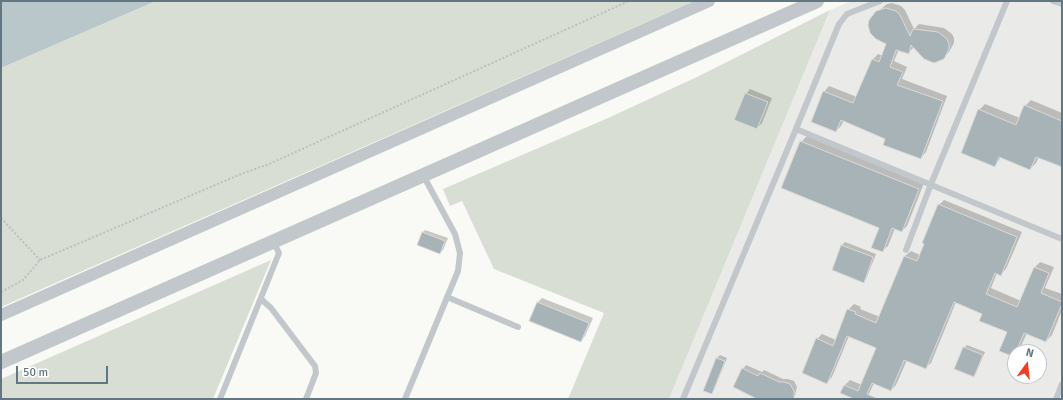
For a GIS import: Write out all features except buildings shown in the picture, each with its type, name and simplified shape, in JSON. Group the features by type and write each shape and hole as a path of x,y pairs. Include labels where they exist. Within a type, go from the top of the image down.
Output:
{"street":[{"path":"1,315 710,1"},
{"path":"1,362 817,1"}],"lane":[{"path":"682,399 839,24 847,14 880,1"},
{"path":"906,250 931,184 1007,1"},
{"path":"1053,1 1062,4"},
{"path":"796,129 1062,239"},
{"path":"405,399 458,271 460,253 455,234 423,174"},
{"path":"220,399 279,253 274,241"},
{"path":"447,297 518,327"},
{"path":"261,299 271,308 315,366 316,373 306,399"},
{"path":"1056,399 1062,384"}],"path":[{"path":"1,292 23,280 40,260 241,174 269,164 629,1"},
{"path":"1,218 40,260"}],"shaded area":[{"path":"1,1 156,1 1,68"},
{"path":"156,1 694,1 1,307 1,68"},
{"path":"851,1 1062,1 1062,399 669,399 830,10"},
{"path":"830,10 669,399 568,399 604,313 494,269 462,201 450,206 443,189 608,118 699,76"},
{"path":"271,260 213,399 1,399 1,379"}]}
